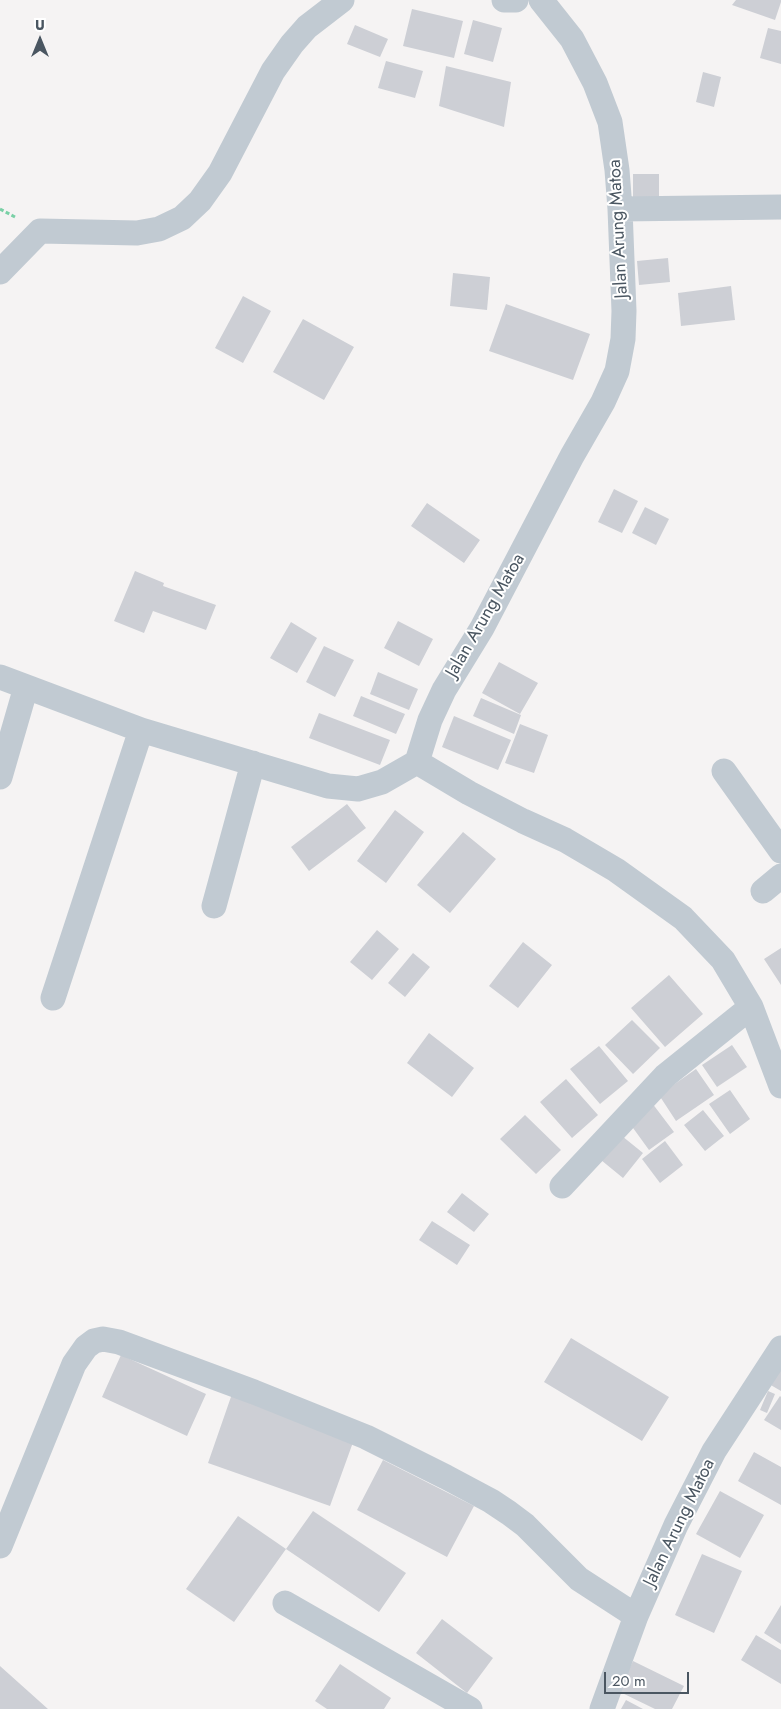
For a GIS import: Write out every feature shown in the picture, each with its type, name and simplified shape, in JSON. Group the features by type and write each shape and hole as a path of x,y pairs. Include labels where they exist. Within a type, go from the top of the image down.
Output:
{"street":[{"path":"0,272 40,231 137,233 159,229 182,218 200,201 220,173 273,71 292,44 307,27 342,0"},
{"path":"504,0 516,0"},
{"name":"Jalan Arung Matoa","path":"418,762 430,720 444,690 482,628 572,456 603,402 617,371 623,339 624,311 620,208 610,122 595,83 572,39 541,0"},
{"path":"620,208 781,207"},
{"path":"0,678 141,730 328,786 358,789 382,782 418,762 469,793 565,840 616,870 683,918 724,960 751,1007 781,1086"},
{"path":"0,777 26,687"},
{"path":"53,998 141,730"},
{"path":"214,906 253,763"},
{"path":"724,771 781,851"},
{"path":"562,1186 665,1076 751,1007"},
{"path":"0,1546 74,1364 86,1347 94,1341 103,1339 119,1342 254,1392 366,1437 446,1477 509,1513 580,1579 636,1616"},
{"name":"Jalan Arung Matoa","path":"602,1709 636,1616 676,1525 714,1451 781,1348"},
{"path":"285,1603 470,1709"}],"building":[{"path":"736,0 781,0 781,2 775,20 732,5"},
{"path":"412,9 463,21 454,58 403,46"},
{"path":"473,20 502,28 493,62 464,54"},
{"path":"355,25 388,39 380,57 347,44"},
{"path":"768,28 781,31 781,64 760,58"},
{"path":"386,61 423,71 415,98 378,88"},
{"path":"446,66 511,82 504,127 439,106"},
{"path":"703,72 721,77 714,107 696,102"},
{"path":"633,174 659,174 659,198 633,199"},
{"path":"668,258 670,282 639,285 637,261"},
{"path":"453,273 490,277 487,310 450,306"},
{"path":"731,286 735,320 681,326 678,293"},
{"path":"243,296 271,311 243,363 215,348"},
{"path":"506,304 590,334 573,380 489,351"},
{"path":"303,319 354,347 324,400 273,372"},
{"path":"614,489 638,501 622,533 598,522"},
{"path":"427,503 480,540 464,563 411,526"},
{"path":"645,507 669,519 656,545 632,533"},
{"path":"135,571 164,583 163,586 216,605 206,630 153,611 144,633 114,621"},
{"path":"398,621 433,639 419,666 384,648"},
{"path":"291,622 317,638 297,673 270,658"},
{"path":"324,646 354,660 335,697 306,682"},
{"path":"499,662 538,683 520,714 482,693"},
{"path":"378,672 418,689 409,710 370,694"},
{"path":"361,696 405,714 396,734 353,716"},
{"path":"481,698 521,715 514,734 473,716"},
{"path":"319,713 390,740 380,765 309,738"},
{"path":"454,716 511,740 498,770 442,747"},
{"path":"520,724 548,735 534,773 505,763"},
{"path":"347,804 366,828 309,871 291,847"},
{"path":"395,810 424,832 386,883 357,861"},
{"path":"463,832 496,859 450,913 417,885"},
{"path":"377,930 399,949 372,980 350,962"},
{"path":"523,942 552,965 518,1008 489,986"},
{"path":"781,948 781,985 764,959"},
{"path":"413,953 430,967 405,997 388,983"},
{"path":"669,975 703,1014 665,1047 631,1008"},
{"path":"632,1020 660,1048 633,1074 605,1045"},
{"path":"429,1033 474,1068 452,1097 407,1063"},
{"path":"732,1045 747,1067 717,1087 702,1065"},
{"path":"599,1046 628,1081 600,1104 570,1069"},
{"path":"696,1069 714,1095 676,1121 659,1095"},
{"path":"566,1079 598,1115 572,1138 540,1102"},
{"path":"730,1090 750,1119 730,1134 709,1104"},
{"path":"652,1103 674,1132 649,1150 628,1121"},
{"path":"703,1110 724,1136 705,1151 684,1125"},
{"path":"525,1115 561,1150 536,1174 500,1139"},
{"path":"622,1136 643,1153 623,1178 601,1160"},
{"path":"665,1141 683,1165 660,1183 642,1159"},
{"path":"462,1193 489,1214 474,1232 447,1212"},
{"path":"432,1221 470,1245 457,1265 419,1240"},
{"path":"571,1338 669,1397 642,1441 544,1382"},
{"path":"121,1355 206,1394 187,1436 102,1397"},
{"path":"781,1370 781,1391 769,1384"},
{"path":"233,1391 356,1434 330,1506 208,1463"},
{"path":"768,1391 775,1394 767,1413 760,1410"},
{"path":"781,1397 781,1430 764,1420"},
{"path":"754,1452 781,1467 781,1505 738,1481"},
{"path":"383,1460 474,1506 447,1557 357,1510"},
{"path":"720,1491 764,1515 740,1558 696,1534"},
{"path":"313,1511 406,1573 379,1612 286,1549"},
{"path":"238,1516 286,1549 234,1622 186,1589"},
{"path":"702,1554 742,1571 714,1633 675,1615"},
{"path":"781,1605 781,1644 764,1633"},
{"path":"442,1619 493,1658 467,1693 416,1653"},
{"path":"756,1635 781,1650 781,1684 741,1660"},
{"path":"633,1661 684,1686 672,1709 655,1709 618,1691"},
{"path":"340,1664 391,1698 384,1709 327,1709 315,1701"},
{"path":"0,1666 48,1709 0,1709"},
{"path":"626,1700 643,1709 621,1709"}]}
